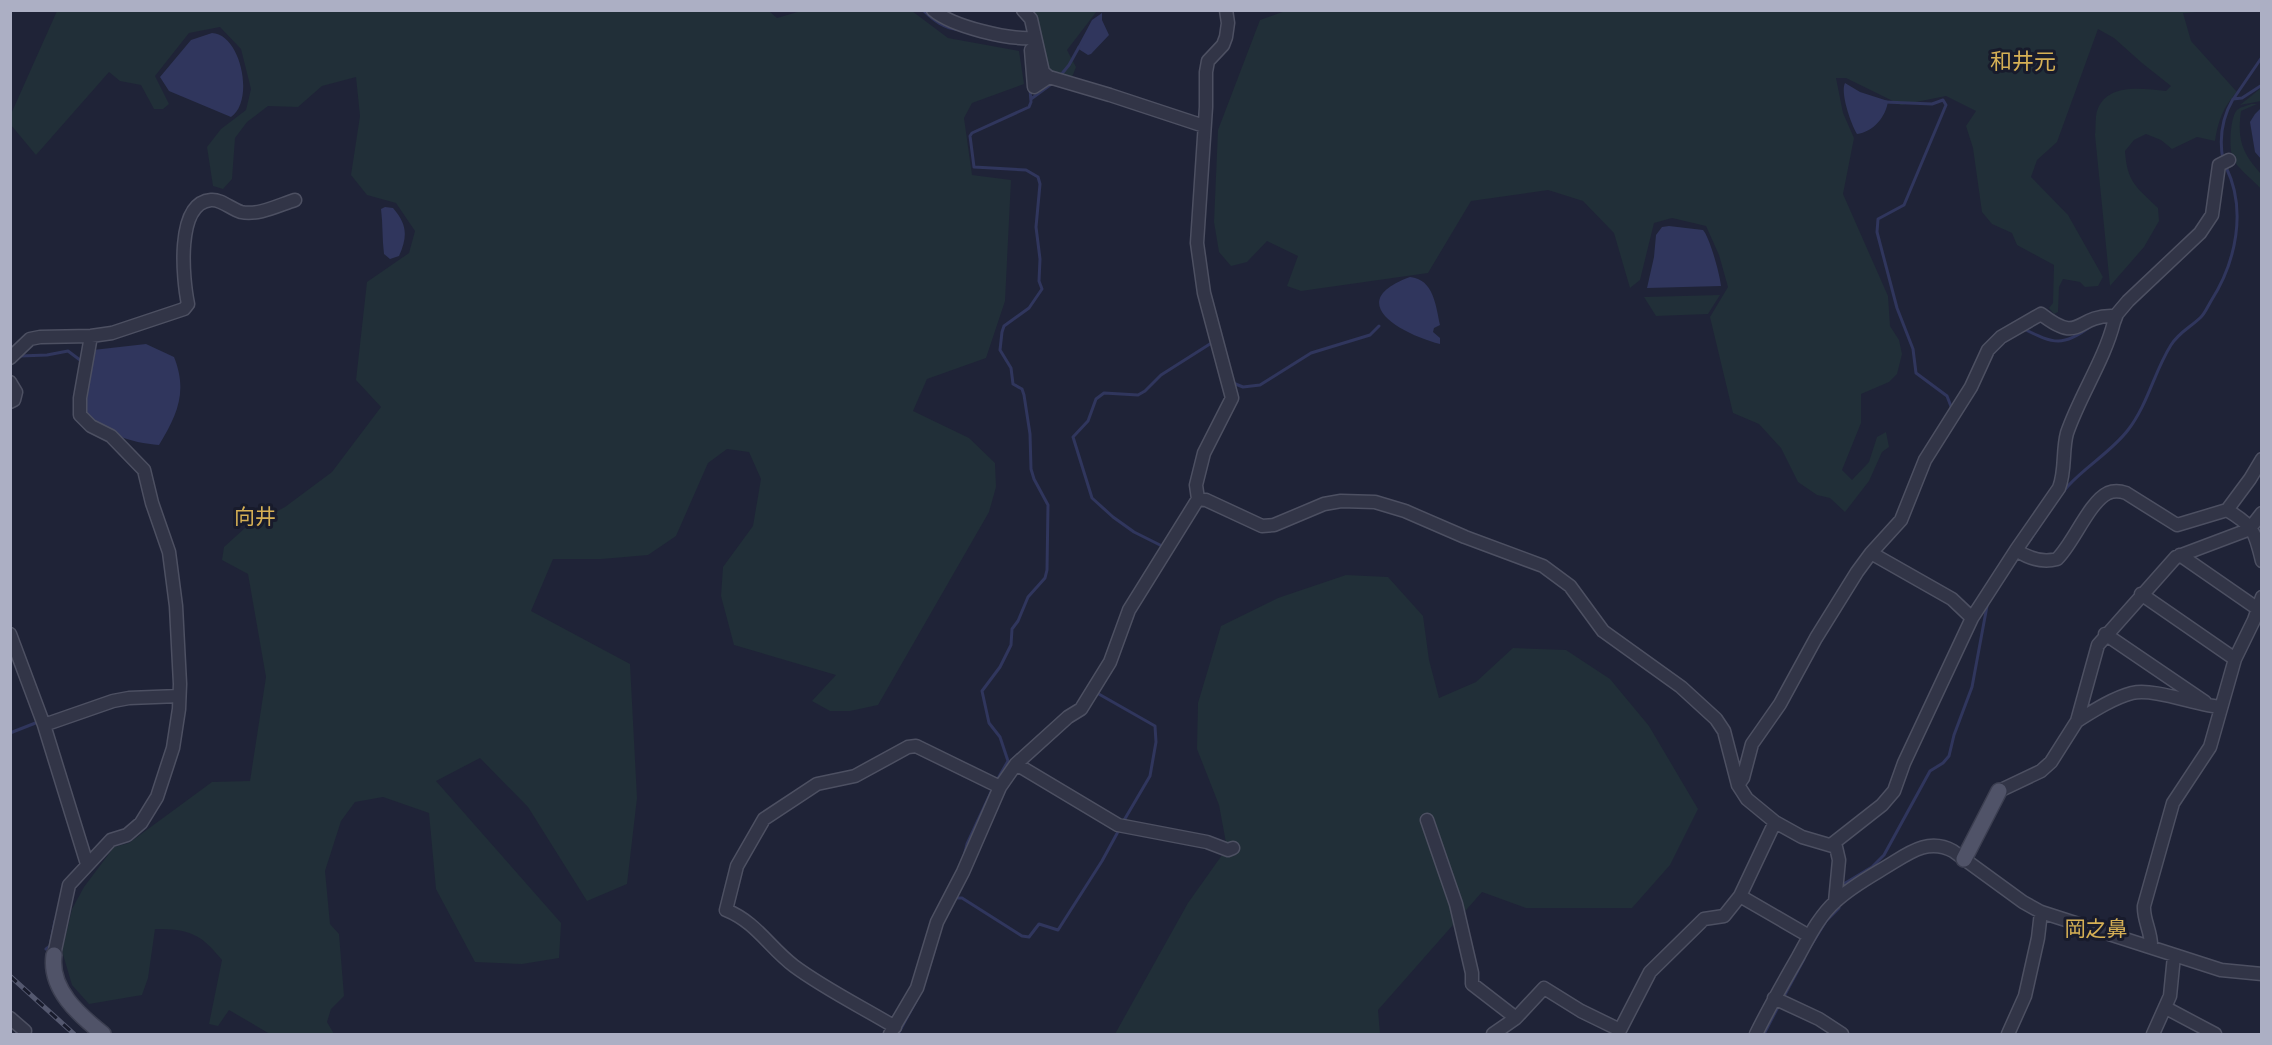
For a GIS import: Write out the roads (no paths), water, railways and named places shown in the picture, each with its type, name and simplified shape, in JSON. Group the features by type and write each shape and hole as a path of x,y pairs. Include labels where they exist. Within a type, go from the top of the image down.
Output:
{"main road":[{"path":"1964,859 1999,791"},
{"path":"54,955 53,969 63,995 79,1015 103,1035"}],"street":[{"path":"933,10 950,22 992,33 1030,38"},
{"path":"1023,10 1031,19 1030,38 1034,87 1049,77"},
{"path":"996,785 916,746 908,747 855,776 825,780 764,819 733,876 726,910 755,927 783,957 807,975 893,1031 917,988 937,922 963,872 996,785 1068,717 1081,709 1110,662 1129,610 1198,499 1196,485 1204,453 1232,398 1221,361 1218,337 1204,293 1197,254 1208,61 1223,45 1226,37 1228,23 1226,10"},
{"path":"1030,38 1043,72 1049,77 1204,126"},
{"path":"1832,844 1875,811 1894,791 1904,763 1972,618 2019,553 2059,488 2067,435 2109,340 2116,314 2199,233 2212,215 2212,198 2217,186 2217,170 2225,162"},
{"path":"10,358 24,344 40,337 91,336 129,329 184,309 188,304 183,252 185,232 197,206 213,199 248,213 295,200"},
{"path":"1738,785 1743,778 1755,739 1780,704 1816,638 1871,553 1901,520 1933,444 1971,387 1988,350 1993,344 2042,314 2059,327 2070,329 2102,316 2111,316 2114,322"},
{"path":"54,955 69,885 111,840 127,835 150,811 158,797 173,748 179,696 176,606 169,552 152,503 144,470 111,436 91,426 80,415 80,398 91,336"},
{"path":"10,382 16,392 14,400 10,402"},
{"path":"2019,553 2043,561 2057,559 2090,512 2105,494 2111,492 2126,493 2177,525 2227,510 2262,459"},
{"path":"1198,499 1206,500 1262,526 1274,525 1324,504 1341,501 1375,502 1405,511 1465,537 1543,566 1570,586 1603,631 1681,687 1716,719 1724,731 1738,785 1747,799 1775,822 1808,839 1836,847 1839,856 1841,899"},
{"path":"2227,510 2251,527 2262,561"},
{"path":"1999,791 2046,766 2061,748 2077,721 2098,645 2176,557 2246,531 2262,513"},
{"path":"1871,553 1952,599 1972,618"},
{"path":"2151,947 2144,906 2175,797 2210,747 2216,706 2260,603 2180,555"},
{"path":"2141,594 2235,659"},
{"path":"10,634 44,725 87,864"},
{"path":"2106,634 2216,706"},
{"path":"2077,721 2132,693 2145,692 2216,706"},
{"path":"44,725 113,701 179,696"},
{"path":"1016,764 1121,826 1207,842 1228,849 1233,848"},
{"path":"1427,820 1456,904 1472,973 1472,984 1516,1018"},
{"path":"1493,1035 1516,1018 1544,988 1619,1032 1650,972 1704,919 1724,916 1740,896 1775,822"},
{"path":"1756,1035 1779,1000 1809,936 1841,899 1893,862 1922,847 1931,845 1946,847 2023,902 2041,912 2221,970 2262,974"},
{"path":"1740,896 1809,936"},
{"path":"2008,1035 2025,996 2038,938 2041,912"},
{"path":"2153,1035 2170,996 2174,956"},
{"path":"1779,1000 1819,1018 1842,1035"},
{"path":"2166,1008 2215,1035"},
{"path":"10,1018 25,1031"}],"water":[{"path":"1102,13 1102,20 1109,35 1088,55 1077,48 1092,20"},
{"path":"212,33 222,36 231,44 241,69 242,97 238,109 231,117 169,91 160,77 191,40"},
{"path":"1845,83 1860,92 1888,101 1882,118 1863,133 1857,134 1849,116 1844,94"},
{"path":"2261,108 2261,159 2255,152 2250,122"},
{"path":"393,208 405,230 399,256 390,259 384,254 383,248 381,209"},
{"path":"1662,227 1703,230 1712,248 1721,286 1647,288 1656,235"},
{"path":"1410,277 1418,279 1429,288 1440,325 1434,328 1433,332 1440,338 1440,344 1396,325 1385,316 1380,307 1381,297 1390,287"},
{"path":"146,344 174,357 180,381 175,413 159,445 138,442 116,435 97,424 83,409 93,350"}],"waterway":[{"path":"923,10 949,28 960,30"},
{"path":"1060,76 1079,47"},
{"path":"2234,98 2262,57"},
{"path":"1031,99 1050,85"},
{"path":"2223,160 2222,129 2229,106 2233,99 2242,98 2262,85"},
{"path":"996,782 1008,761 1000,737 989,723 982,691 1000,667 1011,645 1012,629 1028,597 1045,578 1047,570 1048,505 1031,469 1030,434 1024,395 1022,389 1013,384 1011,368 1000,350 1004,326 1029,308 1042,289 1039,281 1040,259 1036,227 1040,184 1038,177 1026,170 974,167 970,136 972,133 1029,107 1030,89"},
{"path":"1885,102 1932,104 1943,100 1946,105 1904,205 1878,219 1877,232 1897,308 1913,349 1916,373 1947,396 1952,409"},
{"path":"2023,550 2068,486 2128,430 2141,410 2171,345 2202,315 2220,286 2232,253 2237,218 2236,201 2226,167"},
{"path":"1233,383 1243,387 1260,385 1311,353 1370,335 1379,326"},
{"path":"2024,329 2043,338 2058,341 2073,337 2091,326"},
{"path":"1164,547 1134,532 1092,498 1073,437 1088,421 1096,399 1104,393 1138,395 1161,375 1213,342"},
{"path":"20,356 47,355 68,351 84,363"},
{"path":"1842,885 1872,867 1884,855 1930,771 1949,756 1954,735 1972,687 1987,606"},
{"path":"1099,690 1097,693 1155,726 1156,742 1150,776 1123,822"},
{"path":"10,733 38,722"},
{"path":"964,856 967,844 993,788"},
{"path":"955,898 962,898 1022,936 1029,937 1039,924 1058,930 1120,828"},
{"path":"1810,947 1826,921 1839,908 1839,904"},
{"path":"46,949 50,946 55,921"},
{"path":"924,984 935,948"},
{"path":"1783,998 1804,959"},
{"path":"898,1034 916,1001"},
{"path":"1764,1034 1780,1003"}],"railway":[{"path":"10,976 74,1034"}],"district":[{"name":"和井元","path":"2023,61"},
{"name":"向井","path":"255,516"},
{"name":"岡之鼻","path":"2096,928"}]}
